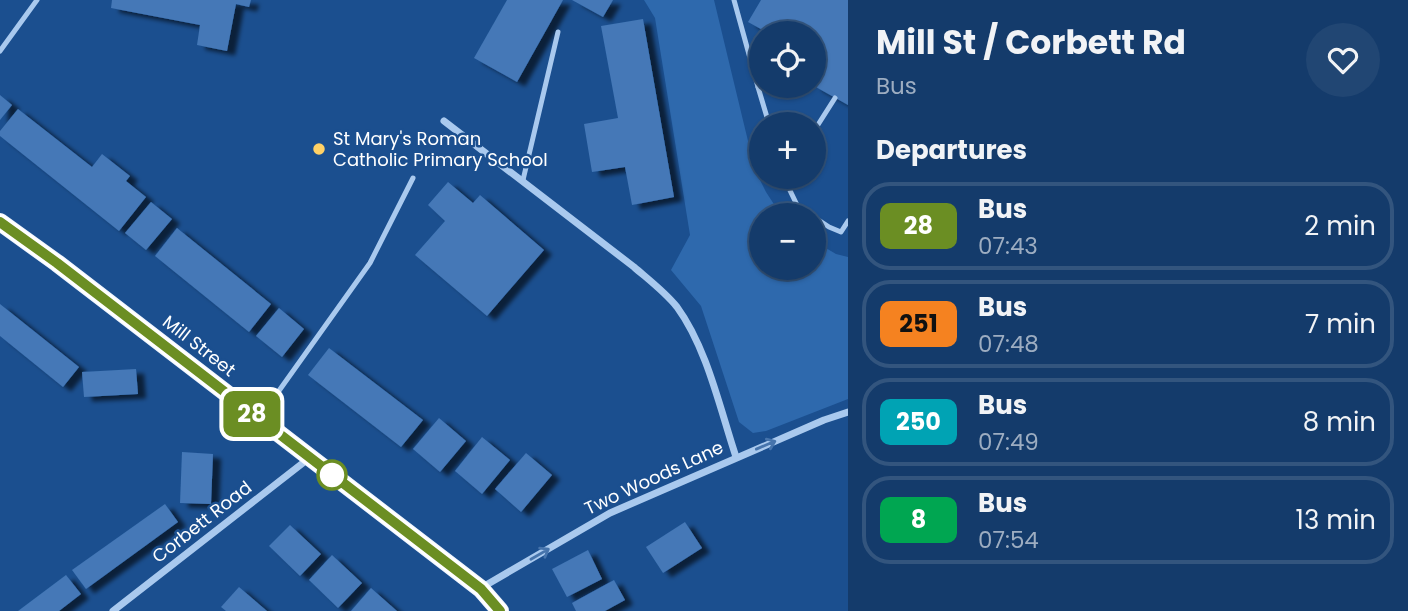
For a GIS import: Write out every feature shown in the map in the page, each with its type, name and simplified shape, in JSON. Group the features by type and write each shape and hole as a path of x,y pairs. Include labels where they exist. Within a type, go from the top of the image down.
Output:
{"main road":[{"name":"Mill Street","path":"0,222 481,589 500,611"}],"street":[{"path":"444,121 659,288 677,307 695,337 737,457"},
{"name":"Two Woods Lane","path":"481,589 610,513 848,412"},
{"name":"Corbett Road","path":"113,611 310,458"}],"lane":[{"path":"0,51 37,0"},
{"path":"734,0 749,48"},
{"path":"523,180 558,32"},
{"path":"826,112 835,98"},
{"path":"259,419 370,263 413,178"},
{"path":"841,232 848,221"},
{"path":"826,223 848,235"}],"shaded area":[{"path":"644,0 714,0 749,145 749,189 764,189 773,203 749,203 749,280 826,280 826,248 848,257 848,399 766,431 753,433 739,422 701,306 671,270 690,235 655,18"}],"building":[{"path":"112,0 251,0 249,7 236,4 227,51 197,45 200,25 111,8"},
{"path":"507,0 563,0 517,82 474,58"},
{"path":"572,0 613,0 603,17"},
{"path":"761,0 848,0 848,105 826,93 826,21 748,22"},
{"path":"643,19 674,197 632,205 625,167 592,172 584,124 618,118 601,26"},
{"path":"0,95 12,105 0,120"},
{"path":"18,109 92,167 102,154 130,176 126,181 146,197 119,231 0,136 0,131"},
{"path":"448,182 473,203 480,195 544,250 487,316 415,255 445,221 428,205"},
{"path":"151,202 172,219 146,250 125,233"},
{"path":"177,228 271,304 249,332 155,256"},
{"path":"0,304 79,367 63,387 0,336"},
{"path":"279,308 304,329 282,357 256,336"},
{"path":"329,348 423,420 401,447 308,375"},
{"path":"136,369 138,394 84,397 82,372"},
{"path":"439,418 466,441 440,472 413,449"},
{"path":"482,437 510,460 482,494 455,471"},
{"path":"182,452 213,454 211,504 180,503"},
{"path":"526,453 552,475 521,512 495,489"},
{"path":"165,504 178,522 86,589 72,570"},
{"path":"685,522 702,548 663,573 646,547"},
{"path":"290,525 321,554 300,576 269,546"},
{"path":"588,550 602,579 567,597 552,569"},
{"path":"332,555 362,583 338,608 309,580"},
{"path":"66,575 81,594 59,611 18,611"},
{"path":"614,580 625,600 605,611 576,611 572,603"},
{"path":"239,587 267,611 226,611 221,607"},
{"path":"371,588 397,611 351,611"}],"bus line":[{"name":"28","path":"0,222 481,589 500,611"}],"place":[{"name":"St Mary's Roman Catholic Primary School","path":"319,149"}]}
